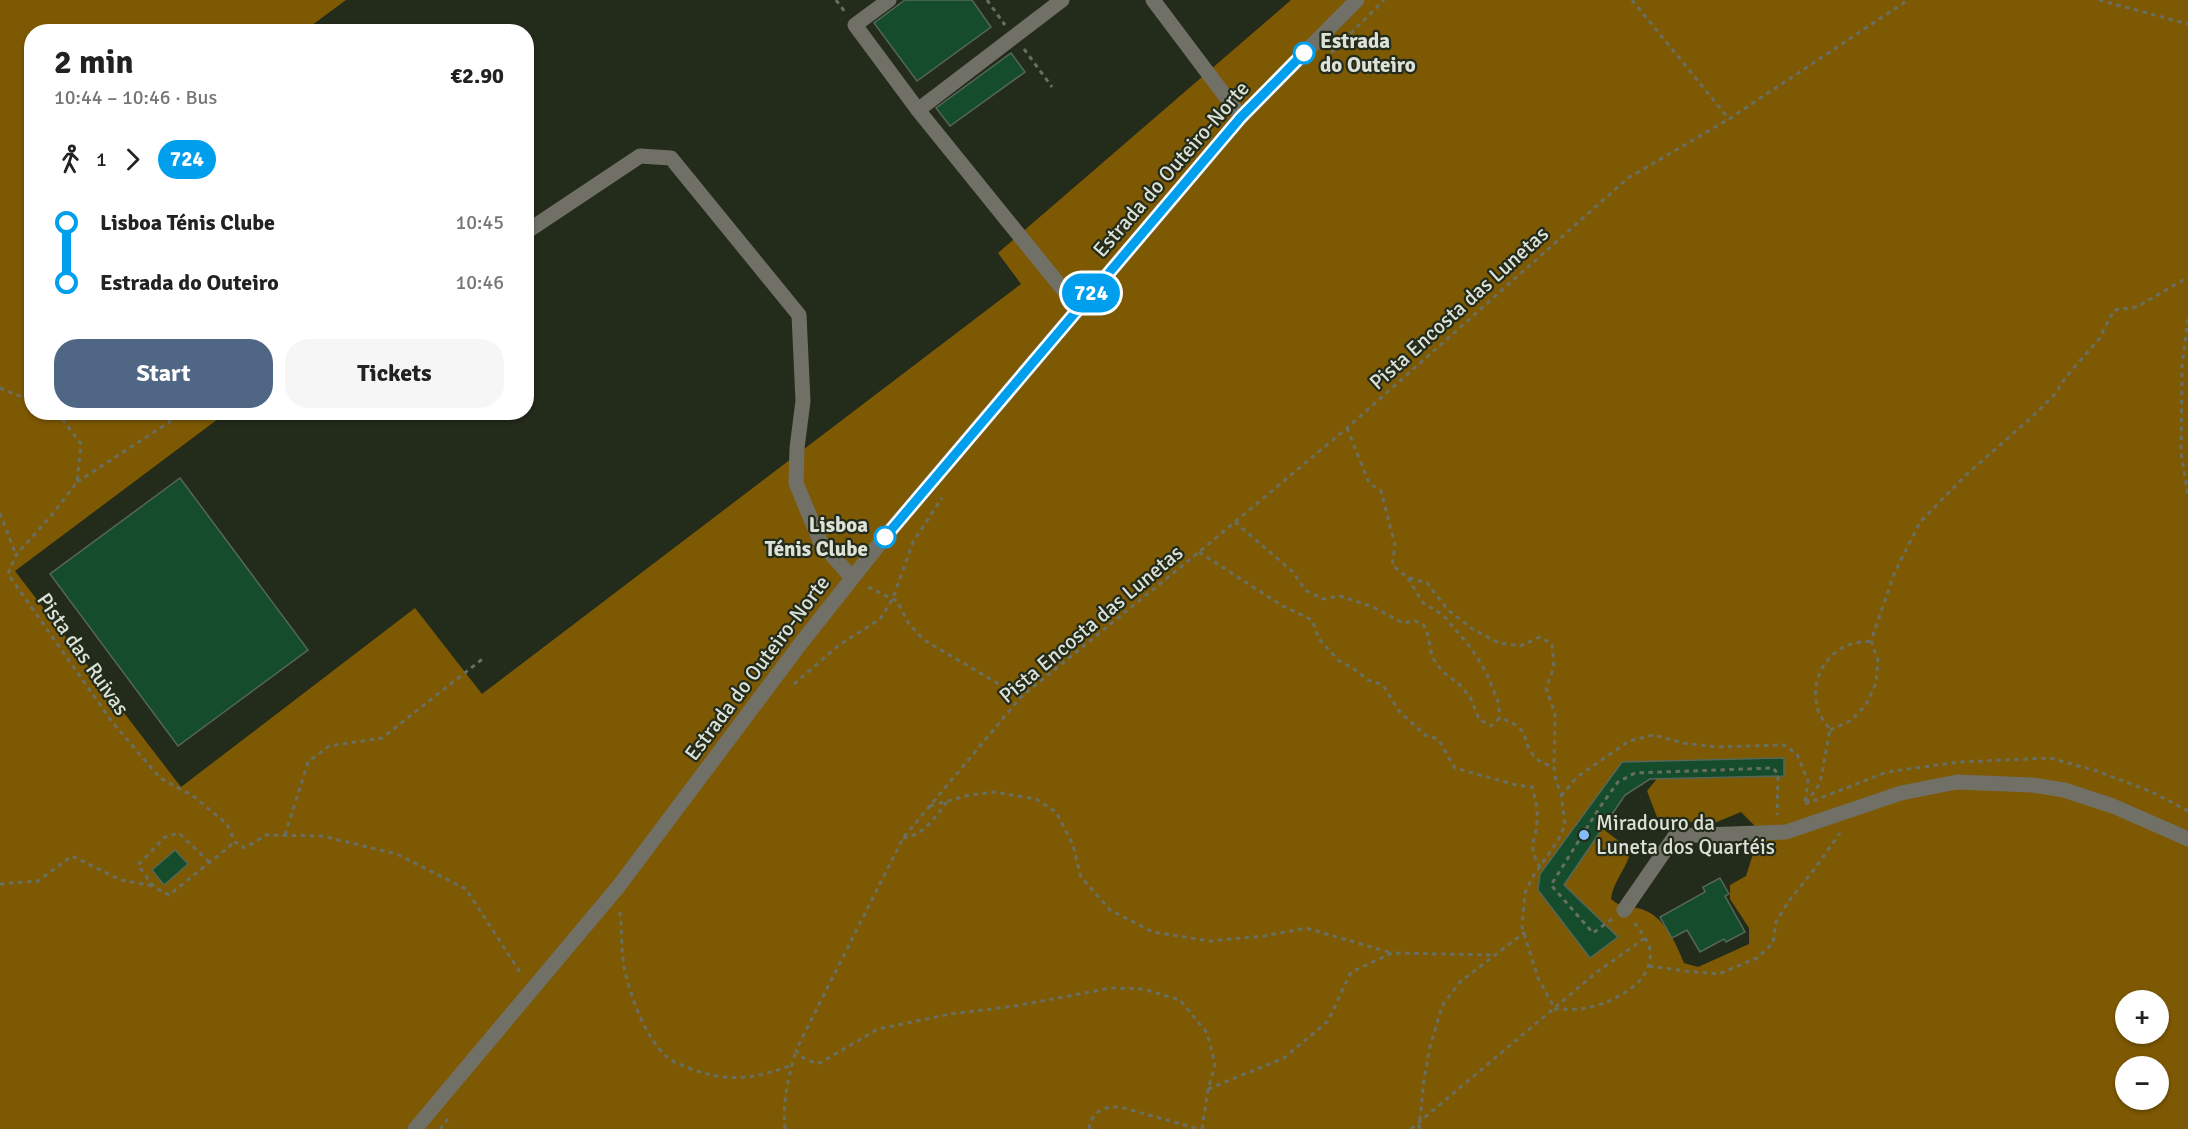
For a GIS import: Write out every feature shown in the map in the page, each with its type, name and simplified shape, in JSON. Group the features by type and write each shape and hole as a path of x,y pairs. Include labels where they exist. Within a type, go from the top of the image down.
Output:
{"street":[{"path":"889,0 855,25 918,110 1078,308"},
{"path":"918,110 1062,0"},
{"path":"1153,0 1241,117"},
{"name":"Estrada do Outeiro-Norte","path":"415,1129 618,887 852,578 1241,117 1357,0"},
{"path":"534,226 639,156 671,158 800,315 803,401 796,448 795,483 820,541 852,578"},
{"path":"1624,910 1675,836 1777,832 1804,827 1901,793 1957,783 2032,785 2064,790 2113,806 2188,839"}],"path":[{"path":"1632,0 1729,120"},
{"name":"Pista Encosta das Lunetas","path":"785,1129 786,1087 796,1050 903,838 1021,697 1347,428 1628,178 1729,120 1908,0"},
{"path":"2099,0 2188,24"},
{"path":"1830,730 1850,721 1866,705 1876,683 1878,660 1871,641 1893,574 1920,522 1966,475 2056,393 2099,339 2114,310 2137,307 2188,277"},
{"path":"2188,320 2182,366 2181,453 2188,495"},
{"path":"0,388 24,398"},
{"path":"63,420 81,444 78,482"},
{"path":"0,513 16,555 78,482 173,420"},
{"path":"1347,428 1369,483 1381,491 1395,545 1392,565 1407,577 1424,603 1443,615 1471,648 1486,672 1498,701 1500,718"},
{"path":"1235,522 1293,572 1305,590 1323,599 1340,596 1373,607 1403,623 1415,621 1423,624 1428,635 1432,657 1442,671 1460,685 1470,697 1479,719 1491,726 1500,718"},
{"path":"1199,552 1281,605 1312,620 1319,639 1338,660 1368,680 1383,685 1399,711 1425,735 1438,739 1455,768 1516,785 1532,787 1536,801 1537,821 1532,854 1539,867"},
{"name":"Pista das Ruivas","path":"16,555 8,574 113,723 160,778 193,796 227,824 235,842"},
{"path":"1407,577 1427,583 1448,610 1474,630 1499,643 1520,646 1540,638 1552,644 1554,667 1546,688 1555,714 1554,768 1565,825 1525,893 1522,927 1538,978 1555,1009"},
{"path":"852,578 897,601 909,624 924,640 1021,697"},
{"path":"1561,796 1577,777 1629,741 1654,735 1684,743 1715,747 1784,745 1797,754 1808,781 1805,804 1820,783 1830,730 1819,712 1815,691 1820,671 1832,654 1850,643 1871,641"},
{"path":"285,835 308,762 329,746 382,738 485,657"},
{"path":"1500,718 1514,723 1526,734 1529,749 1538,759 1554,768"},
{"path":"1624,910 1593,933 1551,885 1612,790 1618,782 1635,773 1773,768 1778,774 1777,832"},
{"path":"930,806 969,795 995,792 1036,799 1056,812 1073,844 1081,877 1095,894 1110,910 1153,932 1210,941 1264,936 1306,928 1392,953 1493,955"},
{"path":"903,838 914,837 931,822 948,801"},
{"path":"1649,966 1719,974 1757,957 1773,943 1776,922 1788,902 1845,826 1847,811"},
{"path":"154,887 138,865 165,837 179,833 209,862"},
{"path":"0,884 38,881 72,856 121,880 154,887 169,895 235,842 246,848 266,835 322,836 398,854 466,889 531,989"},
{"path":"618,887 625,970 646,1029 669,1060 705,1074 739,1079 768,1074 792,1065"},
{"path":"1419,1129 1424,1079 1430,1047 1442,1006 1460,982 1525,932"},
{"path":"1411,1129 1597,972 1645,938 1650,951 1649,966 1641,980 1610,1001 1585,1009 1555,1009"},
{"path":"1208,1089 1284,1058 1328,1021 1351,972 1392,953"},
{"path":"796,1050 800,1056 811,1062 820,1062 878,1029 950,1014 1015,1006 1111,988 1143,989 1180,1000 1207,1033 1215,1064 1201,1129 1110,1106 1101,1109 1093,1116 1089,1129"}],"shaded area":[{"path":"0,0 346,0 313,24 24,24 24,420 217,420 15,571 181,787 415,608 482,694 1021,284 998,253 1291,0 2188,0 2188,1129 0,1129","holes":["1629,767 1660,775 1647,791 1657,817 1681,819 1707,826 1741,812 1755,826 1743,838 1753,854 1746,876 1730,885 1730,899 1749,928 1749,944 1698,967 1684,963 1672,937 1661,922 1646,911 1621,905 1611,899 1629,857 1620,842 1598,825"]}],"building":[{"path":"905,0 972,0 991,27 917,81 874,23"},
{"path":"1011,53 1025,72 950,126 936,108"},
{"path":"180,478 308,650 178,746 50,574"},
{"name":"Miradouro da Luneta dos Quartéis","path":"1784,758 1784,776 1650,779 1625,795 1564,885 1618,937 1590,958 1538,890 1540,874 1622,762"},
{"path":"175,850 188,864 164,885 152,870"},
{"path":"1720,878 1729,894 1725,896 1745,932 1726,942 1724,939 1700,952 1687,930 1672,938 1660,917 1705,892 1703,887"}],"bus line":[{"name":"724","path":"885,537 1241,117 1304,53"}],"place":[{"name":"Estrada do Outeiro","path":"1304,53"},
{"name":"Lisboa Ténis Clube","path":"885,537"},
{"name":"Miradouro da Luneta dos Quartéis","path":"1584,835"}]}
